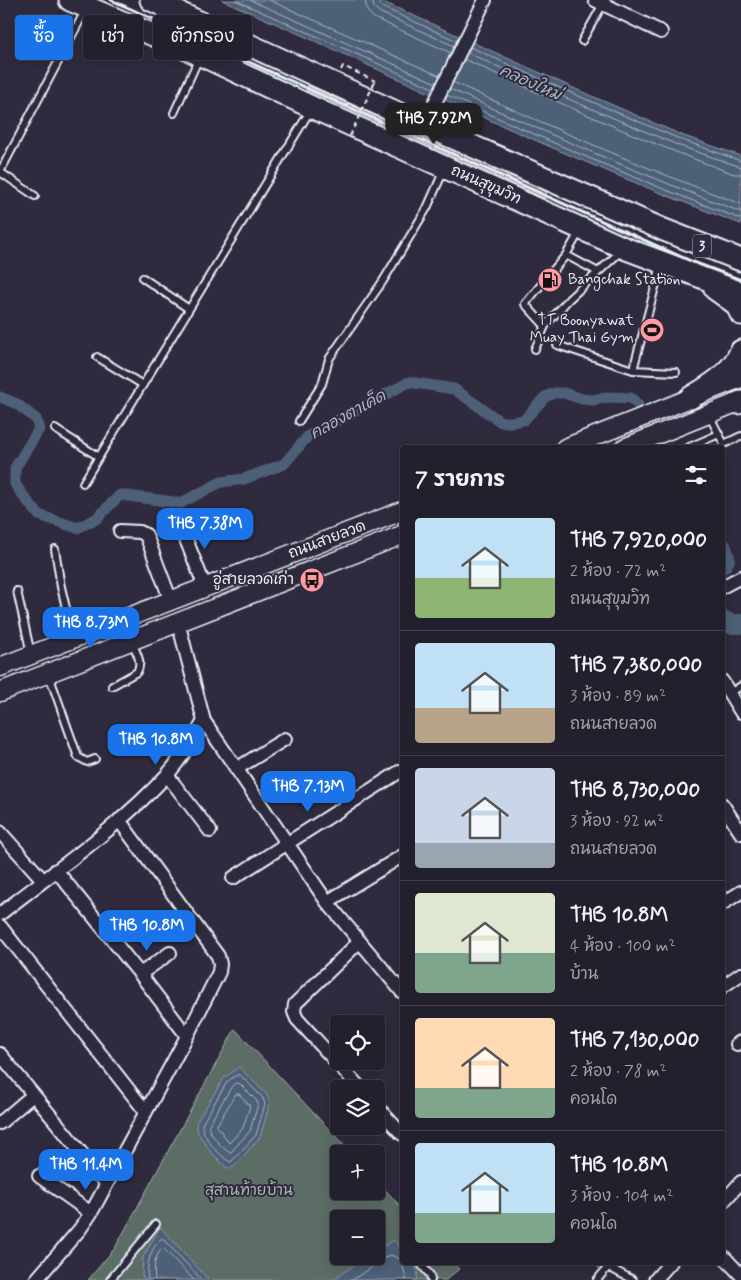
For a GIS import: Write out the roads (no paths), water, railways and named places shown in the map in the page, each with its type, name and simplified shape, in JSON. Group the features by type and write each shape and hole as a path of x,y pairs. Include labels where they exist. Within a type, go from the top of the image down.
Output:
{"highway":[{"name":"ถนนสุขุมวิท","path":"151,0 424,125 664,230 741,260"},
{"name":"ถนนสุขุมวิท","path":"78,4 153,35"},
{"name":"ถนนสุขุมวิท","path":"211,60 312,108 624,248 741,292"},
{"path":"689,274 736,304 741,314"},
{"path":"690,398 723,376 736,362 741,351"}],"main road":[{"path":"591,443 690,398 741,378"},
{"path":"632,445 740,402"},
{"name":"ถนนสายลวด","path":"0,667 400,512"},
{"name":"ถนนสายลวด","path":"0,692 400,537"}],"street":[{"path":"424,125 485,0"},
{"path":"599,2 661,32"},
{"path":"179,522 205,587"},
{"path":"120,531 146,534 171,601"},
{"path":"725,585 741,577"},
{"path":"178,622 204,721 327,902 400,990"},
{"path":"725,686 741,712"},
{"path":"0,914 119,820 167,775 189,746 204,721"},
{"path":"236,769 285,739"},
{"path":"234,878 399,772"},
{"path":"167,775 210,831"},
{"path":"725,809 741,833"},
{"path":"36,1280 80,1229 91,1212 187,1036 219,972 218,956 119,820"},
{"path":"0,832 43,880"},
{"path":"327,902 400,857"},
{"path":"56,870 140,974 187,1036"},
{"path":"725,902 741,892"},
{"path":"0,926 146,1112"},
{"path":"353,1080 297,1019 294,1012 295,1004 359,942"},
{"path":"140,974 170,953"},
{"path":"725,985 741,974"},
{"path":"0,1054 106,1183"},
{"path":"0,1123 33,1095"},
{"path":"385,1116 400,1132"},
{"path":"39,1176 91,1212"},
{"path":"725,1200 741,1182"},
{"path":"725,1258 741,1275"},
{"path":"655,1280 668,1265"}],"lane":[{"path":"582,41 599,2"},
{"path":"35,196 0,172 78,4"},
{"path":"174,113 199,60"},
{"path":"82,483 312,108"},
{"path":"299,421 322,384 328,359 388,273 427,208 445,167"},
{"path":"545,326 525,304 566,255 581,228"},
{"path":"535,349 545,326 569,299 624,248"},
{"path":"566,255 598,272"},
{"path":"633,370 661,263"},
{"path":"144,278 189,309"},
{"path":"557,345 633,370 676,372"},
{"path":"97,357 143,385"},
{"path":"709,414 724,444 741,436"},
{"path":"55,429 99,457"},
{"path":"694,445 719,434"},
{"path":"56,549 61,587 74,639"},
{"path":"17,591 31,655"},
{"path":"112,686 137,672 139,668 140,661 132,640"},
{"path":"49,673 78,757 87,762 95,759"},
{"path":"730,693 741,686"},
{"path":"110,1280 156,1224"},
{"path":"422,1265 430,1274 431,1280"},
{"path":"604,1265 633,1280"},
{"path":"597,1280 608,1267"}],"water":[{"name":"คลองใหม่","path":"222,0 379,0 684,136 741,156 741,224 675,199 480,116"},
{"path":"239,1067 267,1095 270,1103 260,1137 234,1167 227,1168 211,1152 198,1133 196,1123 224,1078"},
{"path":"160,1227 209,1280 145,1280 142,1276 143,1257"},
{"path":"394,1240 400,1248 400,1265 414,1265 418,1271 417,1280 332,1280 354,1265 385,1265 385,1246"}],"waterway":[{"name":"คลองตาเค็ด","path":"0,397 17,404 36,419 39,429 15,468 15,484 39,515 77,528 96,519 120,495 181,503 221,482 244,479 284,464 308,436 409,382 454,389 501,422 524,420 545,397 554,393 564,393 592,400 612,397 631,398 638,405"},
{"name":"คลองตาเค็ด","path":"725,621 731,624 741,624"}],"railway":[{"path":"111,0 693,262 741,280"}],"place":[{"name":"Bangchak Station","path":"550,280"},
{"name":"TT Boonyawat Muay Thai Gym","path":"652,330"},
{"name":"อู่สายลวดเก่า","path":"312,580"}],"park label":[{"name":"สุสานท้ายบ้าน","path":"249,1191"}]}
